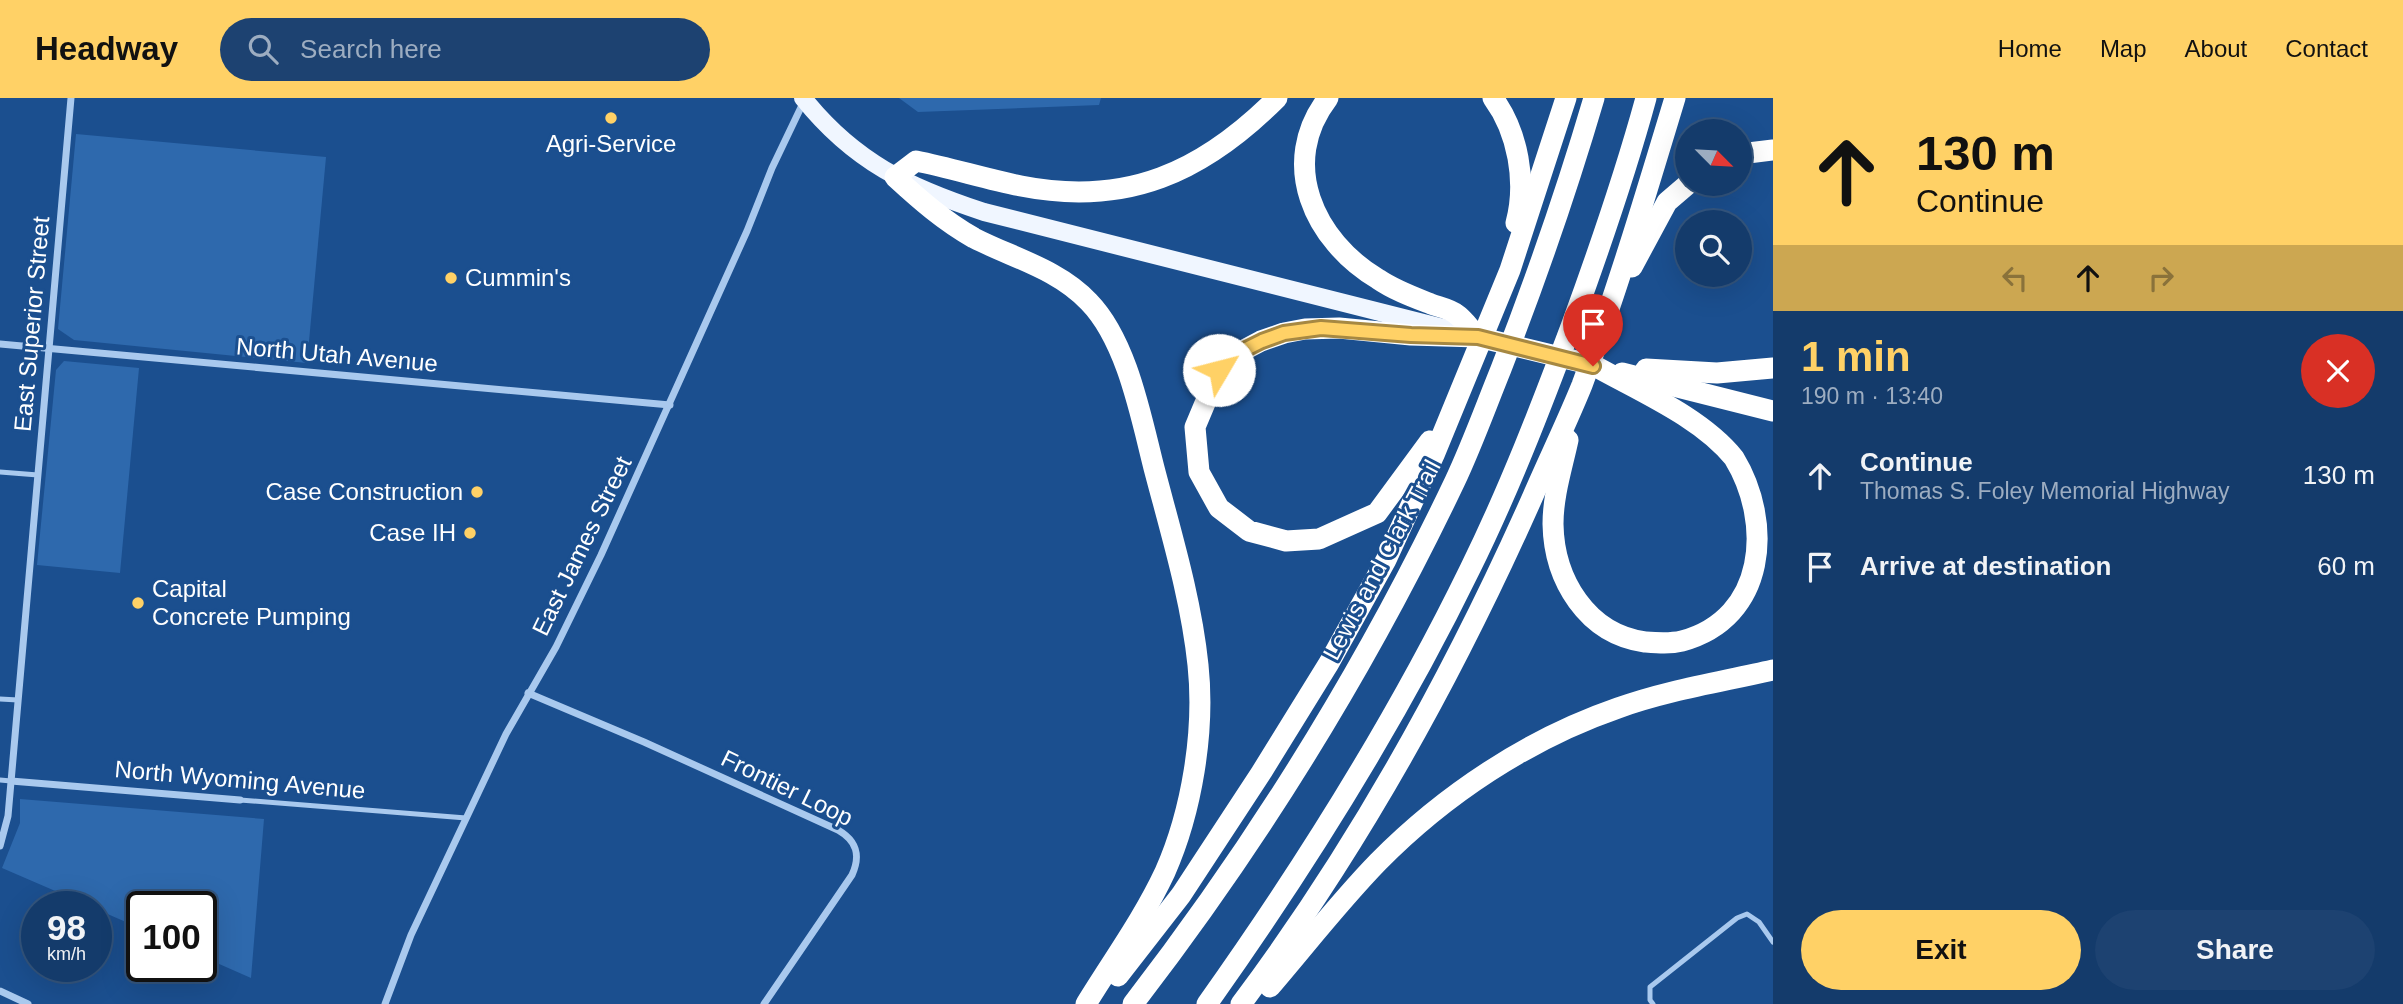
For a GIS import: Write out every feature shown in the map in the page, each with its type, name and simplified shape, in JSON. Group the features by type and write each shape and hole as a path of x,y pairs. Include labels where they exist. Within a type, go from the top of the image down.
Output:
{"highway":[{"path":"1086,1004 1142,918 1157,889 1175,847 1191,783 1198,732 1198,665 1193,629 1172,536 1128,376 1115,340 1102,318 1088,301 1066,284 1041,268 978,240 952,225 895,177 916,161 1024,186 1103,191 1130,187 1185,169 1212,153 1278,98"},
{"path":"1328,98 1311,129 1303,165 1305,183 1318,218 1338,246 1366,272 1403,293 1456,313 1478,337"},
{"path":"1493,98 1508,125 1520,165 1518,218 1509,250 1510,270"},
{"path":"1095,1004 1181,895 1261,773 1329,663 1386,560 1434,455 1510,270 1566,98"},
{"name":"Lewis and Clark Trail","path":"1133,1004 1198,917 1279,799 1395,599 1455,481 1480,422 1536,280 1594,98"},
{"path":"1207,1004 1252,942 1344,798 1412,679 1470,569 1524,450 1549,387 1609,220 1646,98"},
{"path":"1241,1004 1311,905 1410,741 1500,569 1581,387 1607,315 1675,98"},
{"path":"1752,153 1773,150"},
{"path":"1607,315 1667,202 1675,195"},
{"path":"1455,401 1427,446 1377,513 1320,539 1286,541 1249,531 1219,508 1199,472 1195,427 1219,370 1244,350 1262,341 1284,333 1330,328 1413,328 1478,337 1773,411"},
{"path":"1645,380 1773,368"},
{"path":"1581,387 1556,491 1554,510 1554,538 1564,576 1578,603 1593,619 1611,632 1641,641 1679,642 1718,625 1746,594 1763,554 1764,522 1754,489 1734,457 1645,380"},
{"path":"1254,1004 1378,863 1422,821 1466,787 1535,745 1576,724 1618,708 1773,670"}],"main road":[{"path":"804,99 845,141 895,177 939,197 984,212 1413,328"}],"street":[{"name":"East Superior Street","path":"0,846 8,816 71,98"},
{"name":"East James Street","path":"385,1004 411,935 466,818 528,693 572,613 670,405 804,99"},
{"name":"North Utah Avenue","path":"0,344 670,405"},
{"name":"Frontier Loop","path":"528,693 644,742 838,830 852,839 858,858 852,875 764,1004"},
{"name":"North Wyoming Avenue","path":"11,781 240,800"},
{"path":"0,991 29,1004"}],"lane":[{"path":"0,472 38,475"},
{"path":"0,699 18,701"},
{"path":"0,780 11,781"},
{"name":"North Wyoming Avenue","path":"240,800 466,818"},
{"path":"1654,1004 1650,1000 1650,987 1737,918 1747,914 1753,916 1773,942"}],"shaded area":[{"path":"899,98 1101,98 1099,105 918,112"},
{"path":"76,134 326,157 307,363 74,340 58,329"},
{"path":"64,361 139,368 120,573 37,565 56,370"},
{"path":"20,799 264,819 251,978 217,963 217,891 126,891 126,922 112,916 112,891 55,891 2,868 20,823"}],"place":[{"name":"Agri-Service","path":"611,118"},
{"name":"Cummin's","path":"451,278"},
{"name":"Case Construction","path":"477,492"},
{"name":"Case IH","path":"470,533"},
{"name":"Capital Concrete Pumping","path":"138,603"}],"route":[{"path":"1219,370 1244,350 1262,341 1284,333 1321,328 1478,337 1593,366"}]}
